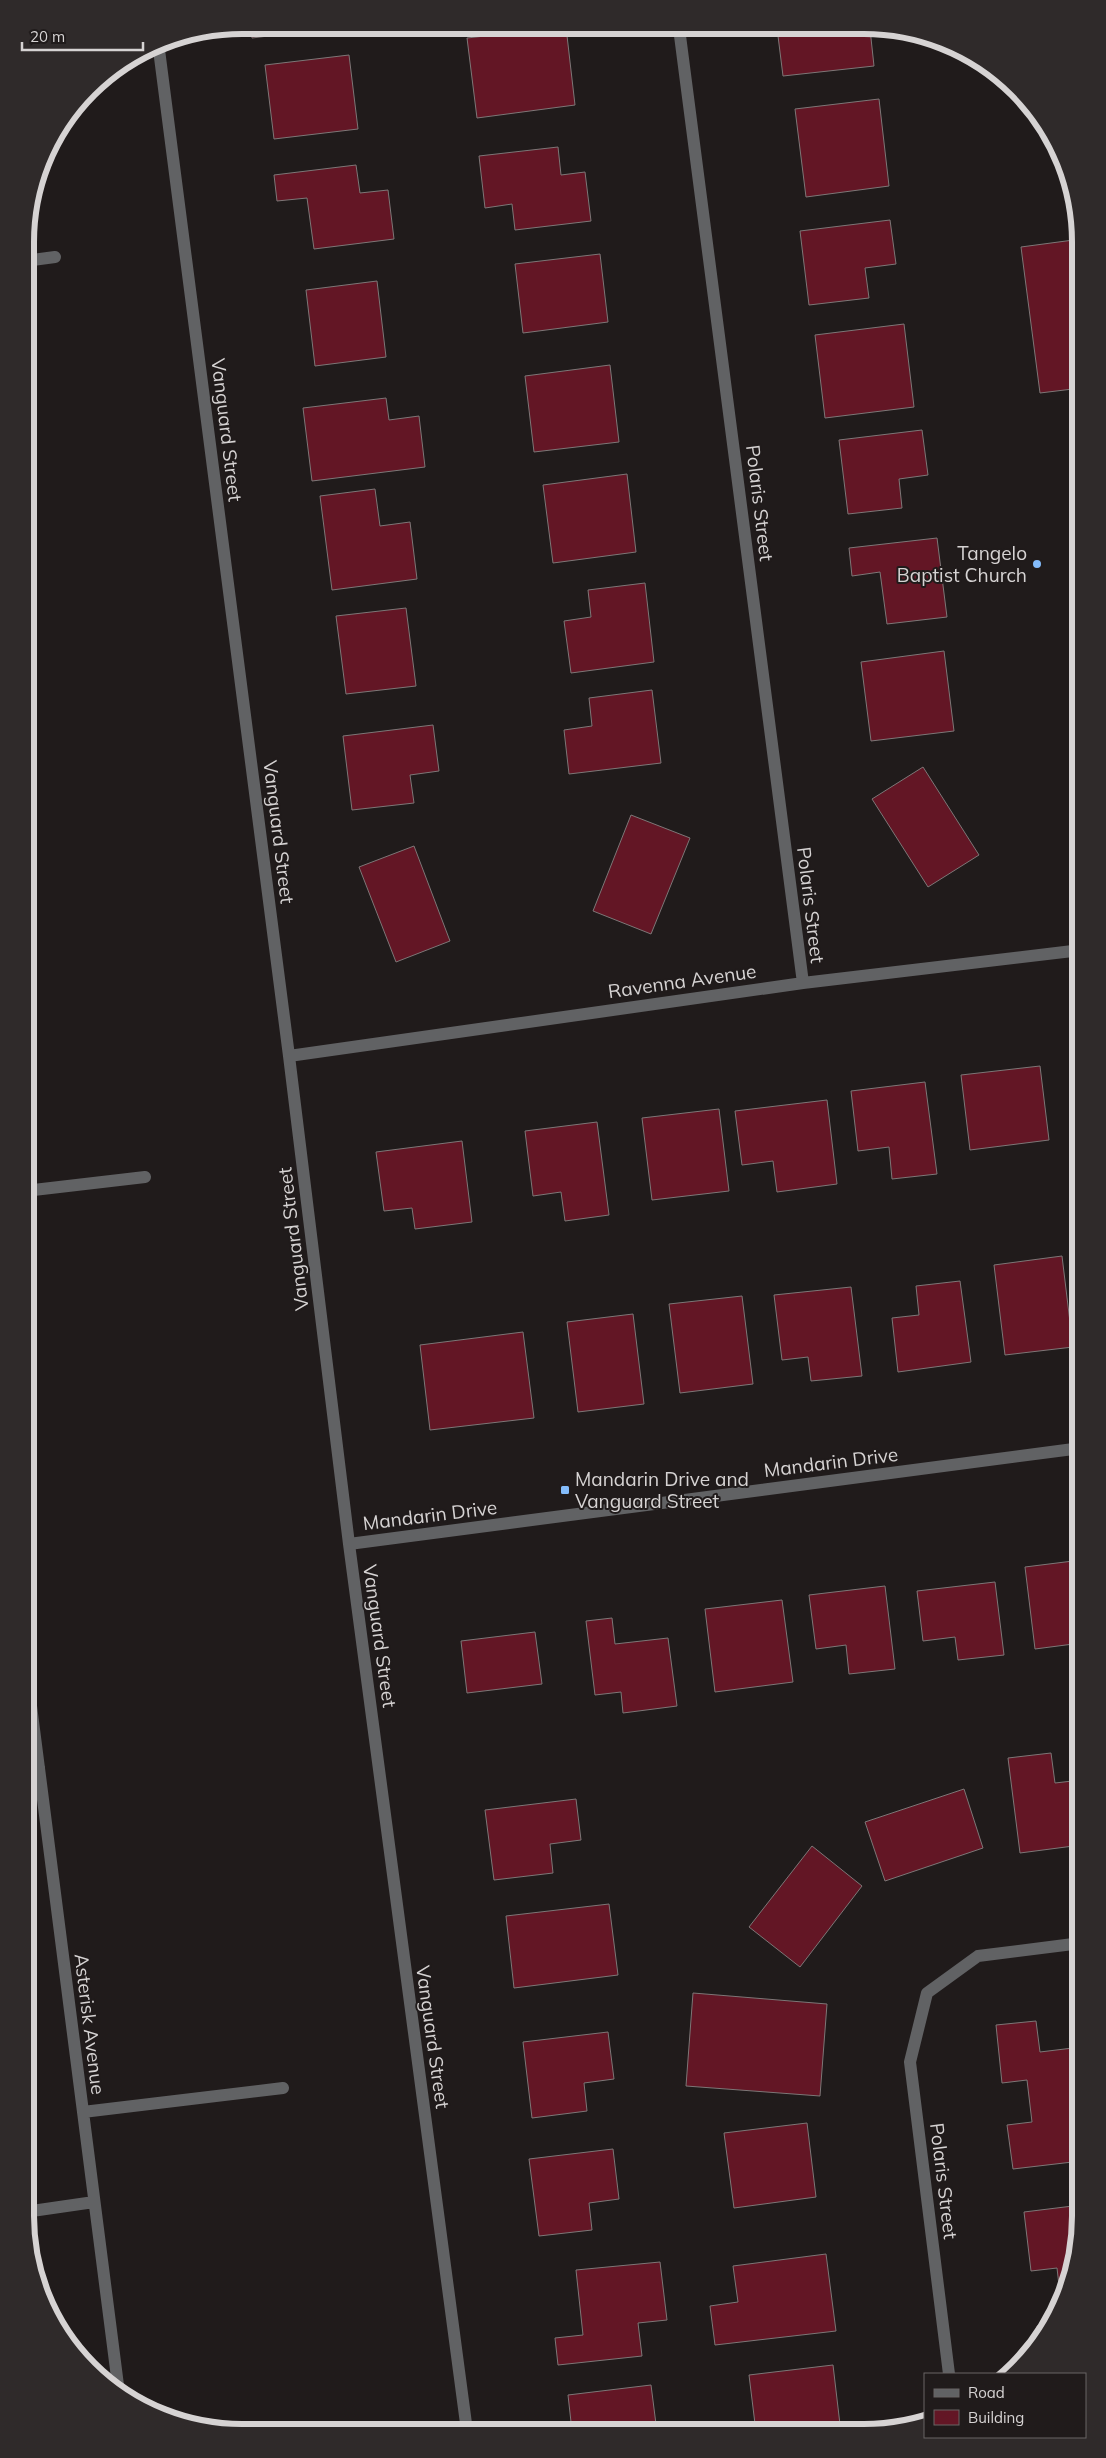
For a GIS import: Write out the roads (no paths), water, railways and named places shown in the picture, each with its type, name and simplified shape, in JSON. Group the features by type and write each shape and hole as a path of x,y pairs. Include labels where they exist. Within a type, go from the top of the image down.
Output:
{"street":[{"name":"Polaris Street","path":"680,34 802,983"},
{"name":"Vanguard Street","path":"159,51 289,1056 349,1544 465,2424"},
{"path":"34,260 55,257"},
{"name":"Ravenna Avenue","path":"289,1056 802,983 1072,951"},
{"path":"34,1190 145,1177"},
{"name":"Mandarin Drive","path":"349,1544 1072,1449"},
{"name":"Asterisk Avenue","path":"34,1728 118,2383"},
{"path":"34,1767 39,1766"},
{"name":"Polaris Street","path":"949,2373 910,2062 926,1993 978,1956 1072,1945"},
{"path":"83,2112 283,2088"},
{"path":"34,2211 94,2202"}],"place":[{"name":"Tangelo Baptist Church","path":"1037,564"},
{"name":"Mandarin Drive and Vanguard Street","path":"565,1490"}]}
